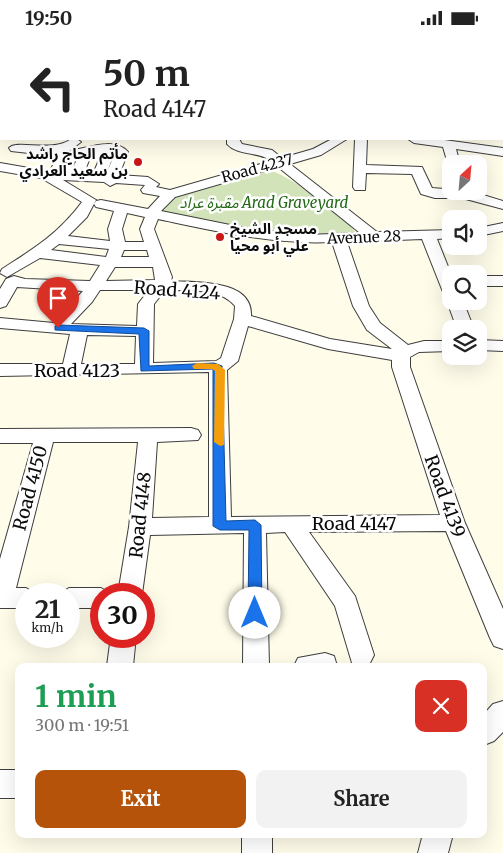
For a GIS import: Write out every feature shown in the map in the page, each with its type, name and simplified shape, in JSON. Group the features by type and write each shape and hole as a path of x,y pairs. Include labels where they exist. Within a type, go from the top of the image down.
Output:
{"street":[{"path":"12,283 34,256 92,204 128,140"},
{"path":"234,140 235,146 265,152 323,195 374,237"},
{"name":"Road 4237","path":"45,175 73,174 105,179 148,181 152,184 148,190 170,194 317,152 339,140"},
{"path":"360,187 361,140"},
{"path":"420,140 503,152"},
{"path":"0,143 16,143 34,150 71,141 86,152 106,157 105,179"},
{"path":"14,169 16,143"},
{"path":"450,145 452,155"},
{"path":"86,152 80,168 73,174 56,168 64,155 114,148 122,151"},
{"path":"418,154 417,170 426,191 429,193 442,193"},
{"path":"0,167 45,175"},
{"path":"360,169 417,170"},
{"name":"Avenue 28","path":"45,175 92,204 261,235 306,239 442,234"},
{"path":"58,328 95,287 110,262 118,245 115,229 119,209 129,198 148,190"},
{"path":"144,369 146,304 164,277 154,246 149,240 147,229 152,215 170,194"},
{"path":"486,200 503,205"},
{"path":"487,231 503,227"},
{"path":"428,235 442,267"},
{"path":"338,238 361,306 373,326 403,353"},
{"path":"54,239 118,245 154,246"},
{"path":"34,256 110,262 159,263"},
{"path":"12,283 73,259"},
{"path":"130,287 131,263"},
{"path":"487,281 503,281"},
{"name":"Road 4124","path":"12,283 95,287 160,285 224,291 236,297 243,306 242,319"},
{"path":"220,526 216,367 229,361 242,319 328,344 403,353 412,348 442,346"},
{"path":"0,323 79,330 144,331"},
{"path":"71,370 79,330"},
{"path":"487,345 503,346"},
{"name":"Road 4139","path":"403,353 401,367 454,523 503,639"},
{"name":"Road 4123","path":"0,370 216,367"},
{"path":"0,436 191,435"},
{"name":"Road 4148","path":"132,583 140,527 148,436"},
{"name":"Road 4150","path":"1,598 44,437"},
{"path":"291,523 346,603 361,655"},
{"name":"Road 4147","path":"140,527 291,523 454,523"},
{"path":"255,525 256,663"},
{"path":"1,598 15,598"},
{"path":"120,663 122,648"},
{"path":"487,729 503,713"},
{"path":"0,784 15,784"},
{"path":"257,838 257,853"},
{"path":"433,853 437,838"}],"green space":[{"name":"مقبرة عراد Arad Graveyard","path":"269,169 317,197 349,224 358,235 302,236 259,233 155,212 164,200 243,174"}],"slow traffic":[{"path":"197,366 214,366 220,370 220,442"}],"place":[{"name":"مأتم الحاج راشد بن سعيد العرادي","path":"138,162"},
{"name":"مسجد الشيخ علي أبو محيا","path":"220,237"}],"route":[{"path":"58,328 144,331 144,369 214,366 220,370 220,526 255,525 255,613"}]}
